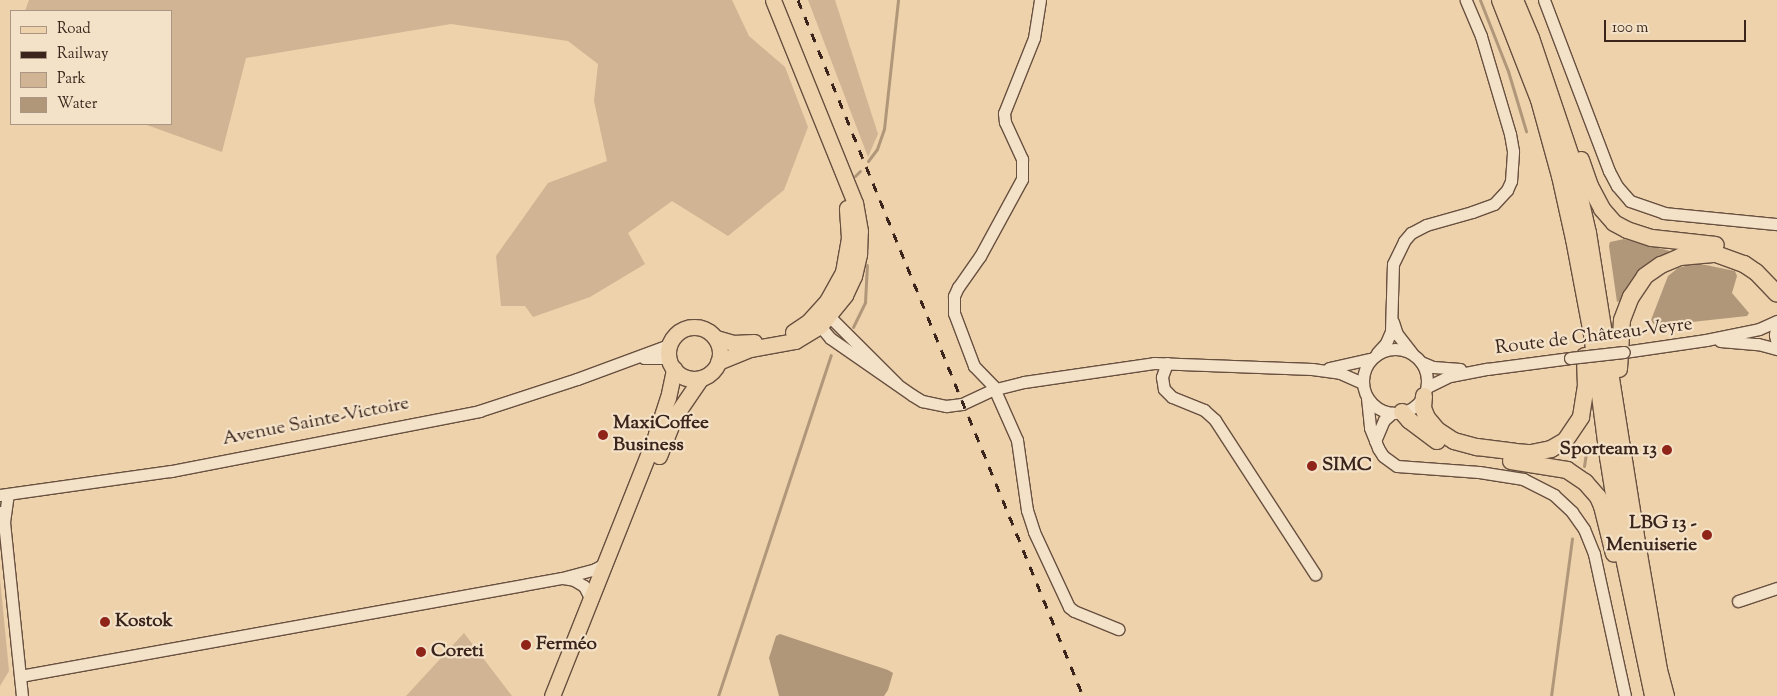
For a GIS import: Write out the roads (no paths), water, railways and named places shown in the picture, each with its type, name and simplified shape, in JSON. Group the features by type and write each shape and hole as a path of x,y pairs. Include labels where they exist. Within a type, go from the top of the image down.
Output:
{"highway":[{"path":"1500,0 1539,100 1560,176 1574,238 1592,334 1608,457 1624,558 1653,696"},
{"path":"1515,0 1531,38 1570,154 1588,233 1639,554 1666,696"},
{"path":"1522,0 1537,34 1590,186 1602,209 1614,223 1627,230 1652,238 1723,246 1738,250 1752,258 1777,280"},
{"path":"1425,391 1424,408 1432,426 1454,441 1477,447 1531,453 1551,449 1565,441 1581,417 1586,387 1583,339 1566,225 1539,100"},
{"path":"1639,554 1619,372 1622,320 1631,297 1645,276 1661,265 1680,257 1706,254 1732,258 1744,264 1756,272 1777,294"},
{"path":"1397,413 1453,449 1482,457 1567,470 1579,477 1592,489 1602,506 1647,696"}],"main road":[{"path":"764,0 818,113"},
{"path":"670,357 686,378 701,378 708,375 718,362 750,349 795,341 805,337 823,318 827,301 843,272 850,238 848,213 836,156 773,0"},
{"path":"552,696 656,434 668,398 670,357 676,333 689,327 702,328 716,338 733,343 775,338 823,318"},
{"path":"716,338 719,346 718,362"},
{"path":"562,696 675,416 701,378"}],"street":[{"path":"1040,0 1032,44 1004,114 1005,122 1022,159 1022,179 980,256 958,287 953,302 954,313 974,366 995,389 1018,445 1027,510 1034,532 1069,607 1074,611 1118,629"},
{"path":"1466,0 1481,36 1510,134 1513,151 1511,181 1507,190 1494,204 1426,225 1412,233 1404,241 1393,264 1392,318 1389,338 1367,364 1362,383 1367,398 1369,419 1375,441 1383,456 1397,466 1479,472 1523,479 1545,489 1567,506 1584,529 1594,554 1625,696"},
{"path":"1544,0 1609,171 1617,186 1630,202 1664,213 1777,224"},
{"path":"823,318 897,384 922,401 946,406 962,404 995,389 1054,376 1133,365 1168,363 1312,369 1340,373 1362,383"},
{"path":"1375,441 1384,420 1410,409 1425,391 1427,380 1418,358 1397,334 1392,318"},
{"path":"1777,322 1775,335 1777,344"},
{"name":"Route de Château-Veyre","path":"1425,391 1450,376 1487,368 1624,352 1706,340 1759,329 1777,322"},
{"name":"Route de Château-Veyre","path":"1706,340 1758,344 1777,349"},
{"path":"1312,369 1341,366 1374,356 1388,349 1398,348 1418,358"},
{"name":"Avenue Sainte-Victoire","path":"4,494 172,472 479,411 632,359 670,357"},
{"name":"Route de Château-Veyre","path":"1418,358 1433,367 1448,369 1487,368"},
{"path":"1168,363 1162,377 1164,389 1172,397 1204,410 1215,420 1315,574"},
{"path":"1367,398 1379,409 1397,413"},
{"path":"4,494 2,515 22,696"},
{"path":"20,676 562,578 595,570 606,562"},
{"path":"562,578 581,583 588,590 591,600"},
{"path":"1738,601 1777,588"}],"water":[{"path":"1624,239 1670,251 1652,262 1633,280 1620,301 1617,302 1609,246 1610,242"},
{"path":"1696,263 1735,271 1737,276 1732,293 1749,313 1747,316 1655,326 1651,320 1668,276 1678,268"},
{"path":"780,634 888,670 893,673 888,690 884,696 779,696 769,658 776,636"}],"waterway":[{"path":"868,161 877,149 884,129 898,0"},
{"path":"1480,0 1508,71 1526,131"},
{"path":"855,176 860,171"},
{"path":"853,327 865,302 867,265"},
{"path":"718,696 831,355"},
{"path":"1584,466 1587,448"},
{"path":"1551,696 1572,538"}],"railway":[{"path":"798,0 1083,696"}],"place":[{"name":"MaxiCoffee Business","path":"603,435"},
{"name":"Sporteam 13","path":"1667,450"},
{"name":"SIMC","path":"1312,466"},
{"name":"LBG 13 - Menuiserie","path":"1707,535"},
{"name":"Kostok","path":"105,622"},
{"name":"Ferméo","path":"526,645"},
{"name":"Coreti","path":"421,652"}]}
